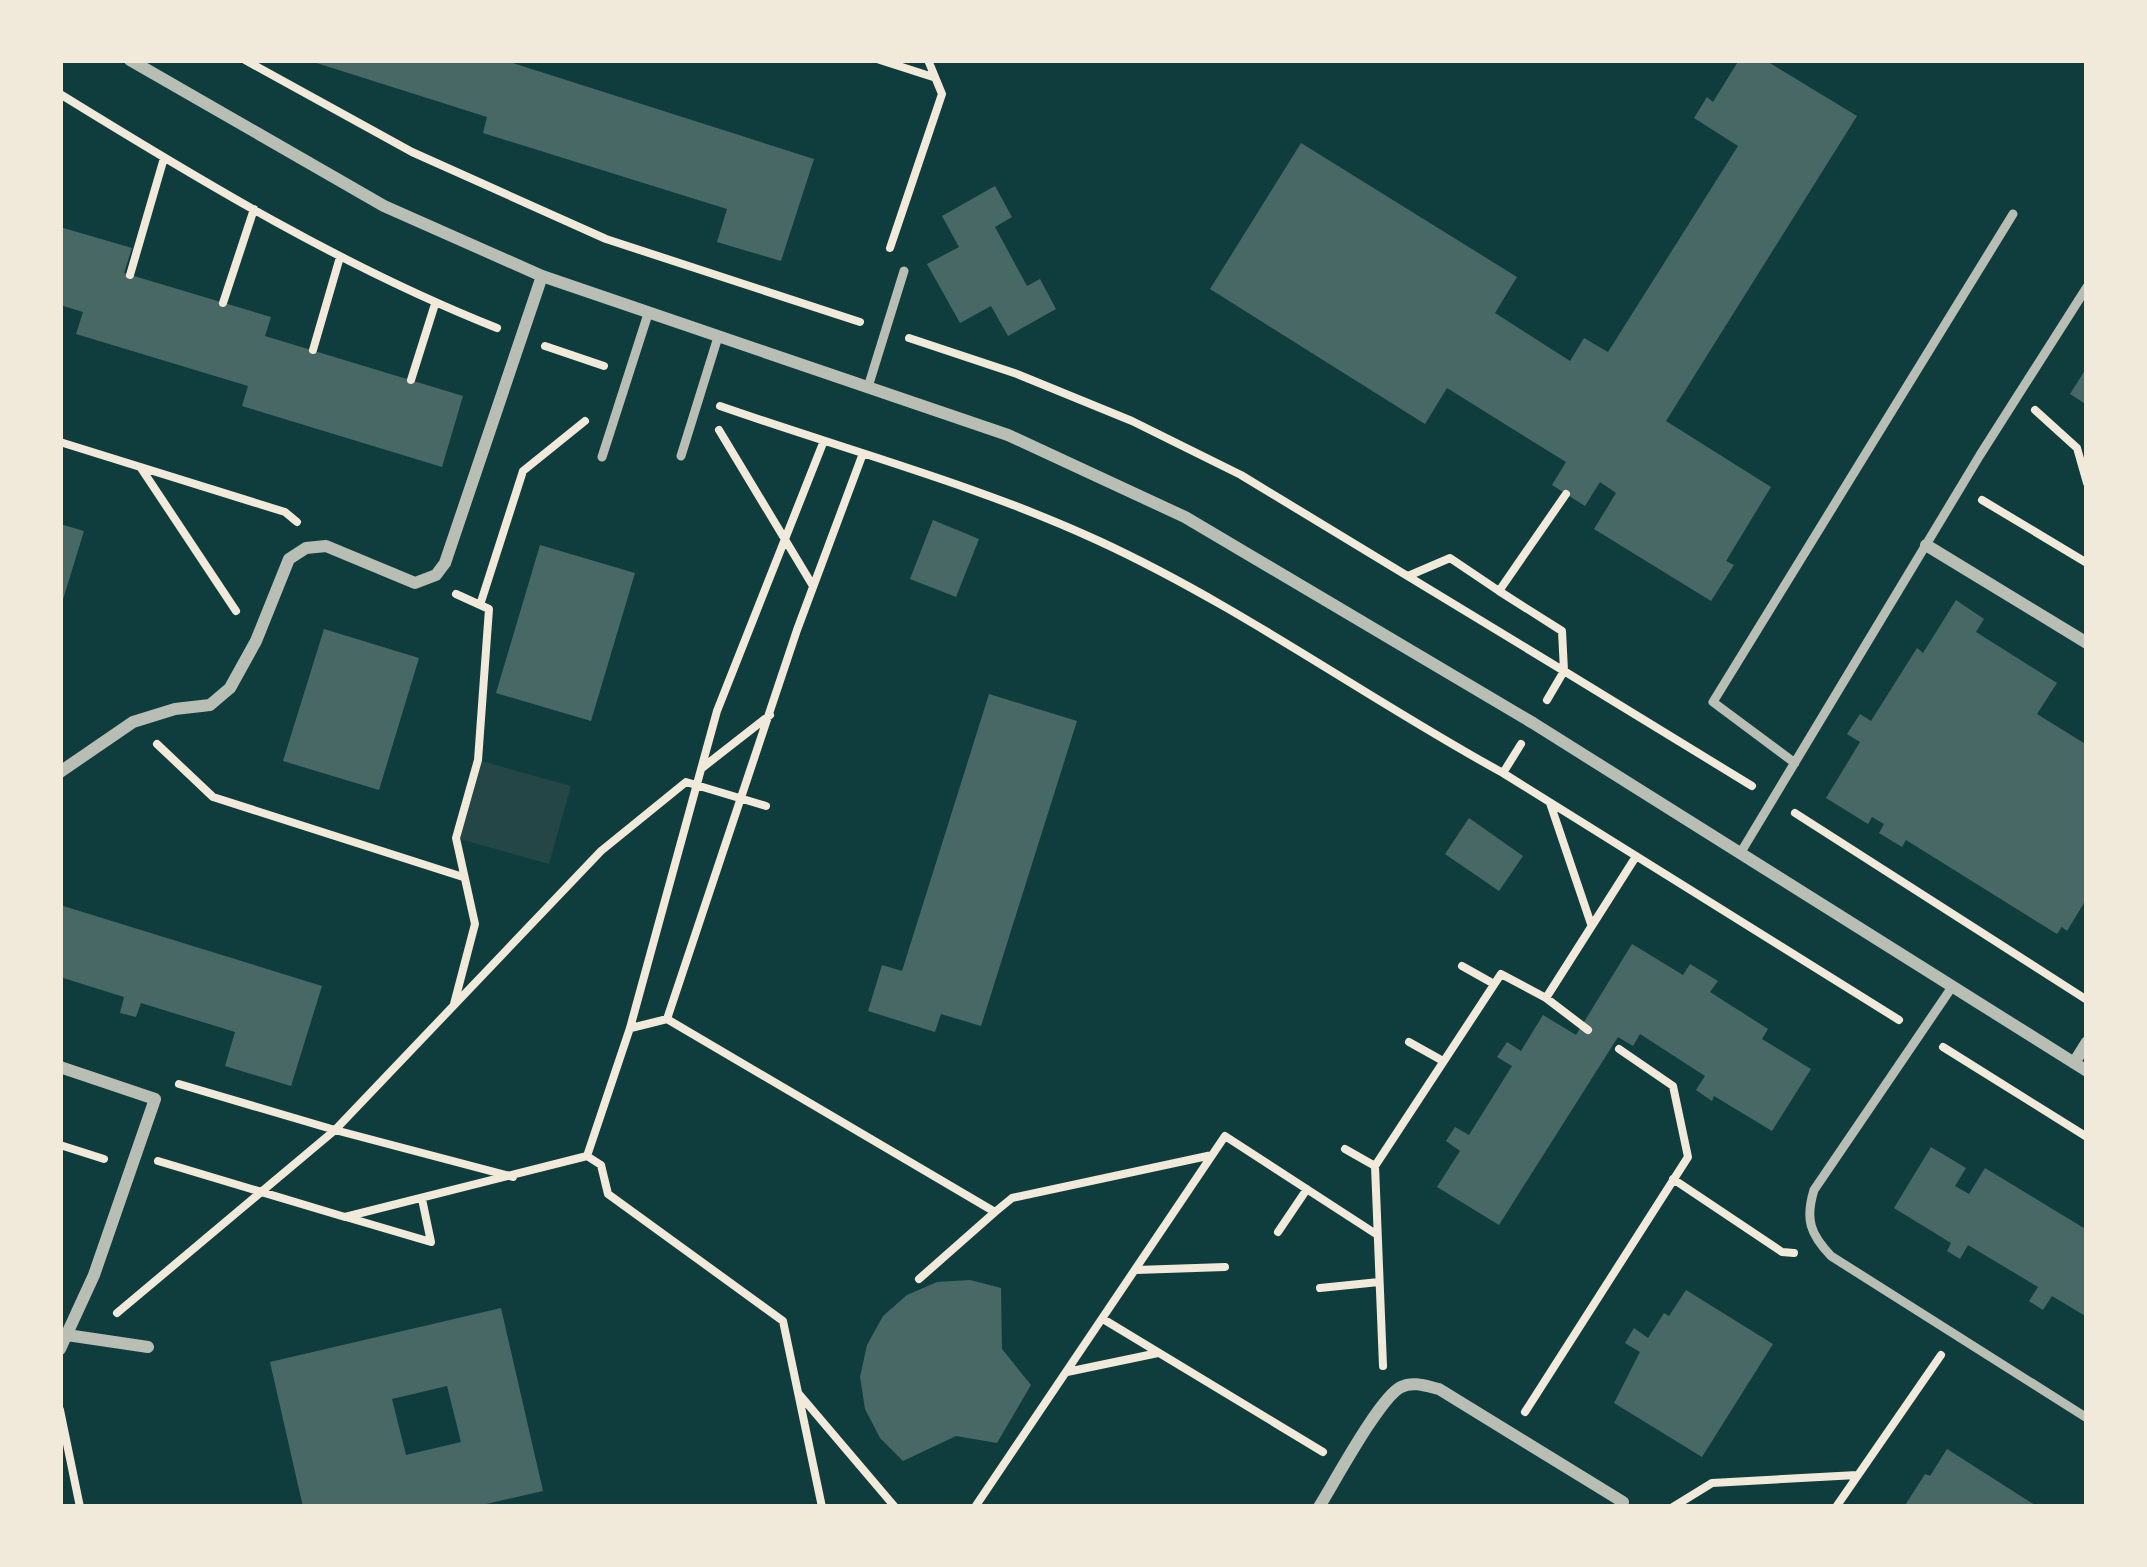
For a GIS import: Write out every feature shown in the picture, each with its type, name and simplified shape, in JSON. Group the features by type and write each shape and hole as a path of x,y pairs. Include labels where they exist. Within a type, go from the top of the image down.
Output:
{"street":[{"path":"130,60 384,206 542,277 1008,435 1185,517 1742,852 2081,1067 2087,1042"},
{"path":"60,772 133,722 175,709 210,705 230,688 256,641 289,559 306,548 326,546 416,583 436,575 445,562 542,277"},
{"path":"1926,545 2087,643"},
{"path":"60,1067 155,1099 94,1275 60,1349"},
{"path":"67,1335 148,1347"},
{"path":"1319,1507 1384,1402 1399,1388 1425,1386 1438,1389 1623,1502"}],"lane":[{"path":"1795,763 1713,702 2014,214"},
{"path":"868,387 904,271"},
{"path":"1742,852 2087,286"},
{"path":"602,457 648,314"},
{"path":"681,456 718,337"},
{"path":"1952,987 1814,1190 1808,1209 1813,1238 1832,1256 2087,1418"}],"path":[{"path":"880,60 934,77"},
{"path":"885,260 942,94 928,60"},
{"path":"130,274 164,158"},
{"path":"223,303 254,209"},
{"path":"313,350 340,257"},
{"path":"411,380 435,304"},
{"path":"480,605 523,470 623,391"},
{"path":"2018,395 2077,448 2087,483"},
{"path":"722,407 716,425 813,586"},
{"path":"60,442 285,512 326,546"},
{"path":"587,1156 630,1028 717,711 823,442"},
{"path":"667,1018 813,586 862,456"},
{"path":"140,467 256,641"},
{"path":"1406,577 1450,558 1498,591 1566,494"},
{"path":"1981,500 2087,563"},
{"path":"427,580 489,609 478,760 456,838 475,925 453,1006"},
{"path":"700,770 772,714"},
{"path":"133,722 213,797 464,878"},
{"path":"1503,773 2087,1137"},
{"path":"114,1296 117,1314 335,1130 601,850 686,782 766,806"},
{"path":"1550,803 1592,925"},
{"path":"1546,998 1635,857"},
{"path":"1462,966 1494,984"},
{"path":"1384,1402 1375,1166 1501,974 1546,998 1588,1030"},
{"path":"630,1028 667,1018 995,1212"},
{"path":"1409,1042 1443,1061"},
{"path":"1511,1433 1688,1157 1672,1086 1618,1049"},
{"path":"155,1099 181,1082 335,1130 514,1177"},
{"path":"185,1105 193,1086"},
{"path":"975,1507 1227,1133 1377,1235"},
{"path":"154,1185 170,1143"},
{"path":"60,1145 114,1162 136,1154 431,1242 422,1199"},
{"path":"1345,1149 1375,1166"},
{"path":"919,1279 1012,1198 1214,1154"},
{"path":"345,1217 587,1156 601,1165 608,1194 783,1321 822,1507"},
{"path":"1673,1179 1782,1252 1832,1256"},
{"path":"1278,1232 1307,1189"},
{"path":"1136,1270 1225,1267"},
{"path":"1320,1288 1379,1282"},
{"path":"1103,1319 1345,1466"},
{"path":"1836,1507 1955,1334"},
{"path":"1066,1372 1160,1353"},
{"path":"798,1392 895,1507"},
{"path":"60,1410 81,1505"},
{"path":"1672,1507 1712,1483 1858,1474"}],"shaded area":[{"path":"478,760 571,786 549,864 456,838"}],"building":[{"path":"307,60 503,60 814,159 781,261 717,242 727,209 483,133 487,117"},
{"path":"1739,60 1765,60 1857,116 1666,421 1771,487 1726,561 1734,565 1711,601 1594,529 1616,493 1600,482 1585,506 1552,485 1566,462 1447,388 1425,424 1210,289 1301,143 1517,277 1495,313 1570,361 1584,338 1608,352 1738,146 1694,118 1707,97 1713,102"},
{"path":"995,186 1012,217 995,227 1027,286 1040,279 1056,309 1008,336 991,306 960,323 927,264 959,247 942,216"},
{"path":"60,227 132,248 124,273 271,317 265,336 463,396 442,467 242,406 248,386 76,334 83,312 60,305"},
{"path":"2087,367 2087,405 2070,394"},
{"path":"933,520 979,539 956,597 910,579"},
{"path":"60,524 84,531 61,606 60,606"},
{"path":"540,545 635,573 591,721 496,693"},
{"path":"1956,600 1984,619 1976,632 2057,683 2037,714 2087,745 2087,898 2067,931 2062,927 2057,934 1906,840 1902,847 1879,833 1884,824 1872,817 1868,824 1826,798 1860,742 1847,734 1860,714 1871,721 1917,648 1923,653"},
{"path":"324,629 419,658 379,790 283,761"},
{"path":"989,694 1077,721 981,1026 941,1014 935,1032 868,1011 882,965 902,971"},
{"path":"1469,818 1523,856 1499,891 1445,854"},
{"path":"60,905 322,986 291,1086 225,1066 235,1032 141,1003 136,1017 120,1013 124,997 60,977"},
{"path":"1632,944 1683,975 1690,964 1718,981 1710,992 1768,1029 1762,1039 1811,1069 1772,1131 1696,1090 1705,1076 1640,1034 1633,1046 1618,1037 1499,1225 1437,1187 1460,1151 1446,1141 1455,1127 1469,1135 1512,1066 1497,1057 1507,1042 1521,1051 1543,1015 1576,1035"},
{"path":"1931,1147 1966,1168 1955,1186 1969,1194 1985,1168 2087,1230 2087,1317 2052,1296 2043,1310 2029,1301 2038,1287 1968,1245 1960,1259 1947,1251 1951,1243 1894,1208"},
{"path":"970,1280 1001,1288 1002,1349 1031,1385 997,1443 956,1436 903,1461 880,1438 865,1409 860,1377 867,1345 883,1316 907,1295 937,1282"},
{"path":"1686,1290 1773,1344 1702,1457 1614,1403 1640,1352 1625,1343 1634,1328 1648,1338"},
{"path":"501,1308 543,1491 473,1507 303,1507 270,1362","holes":["447,1386 461,1442 406,1455 392,1399"]},
{"path":"1947,1449 2038,1507 1904,1507"}]}
